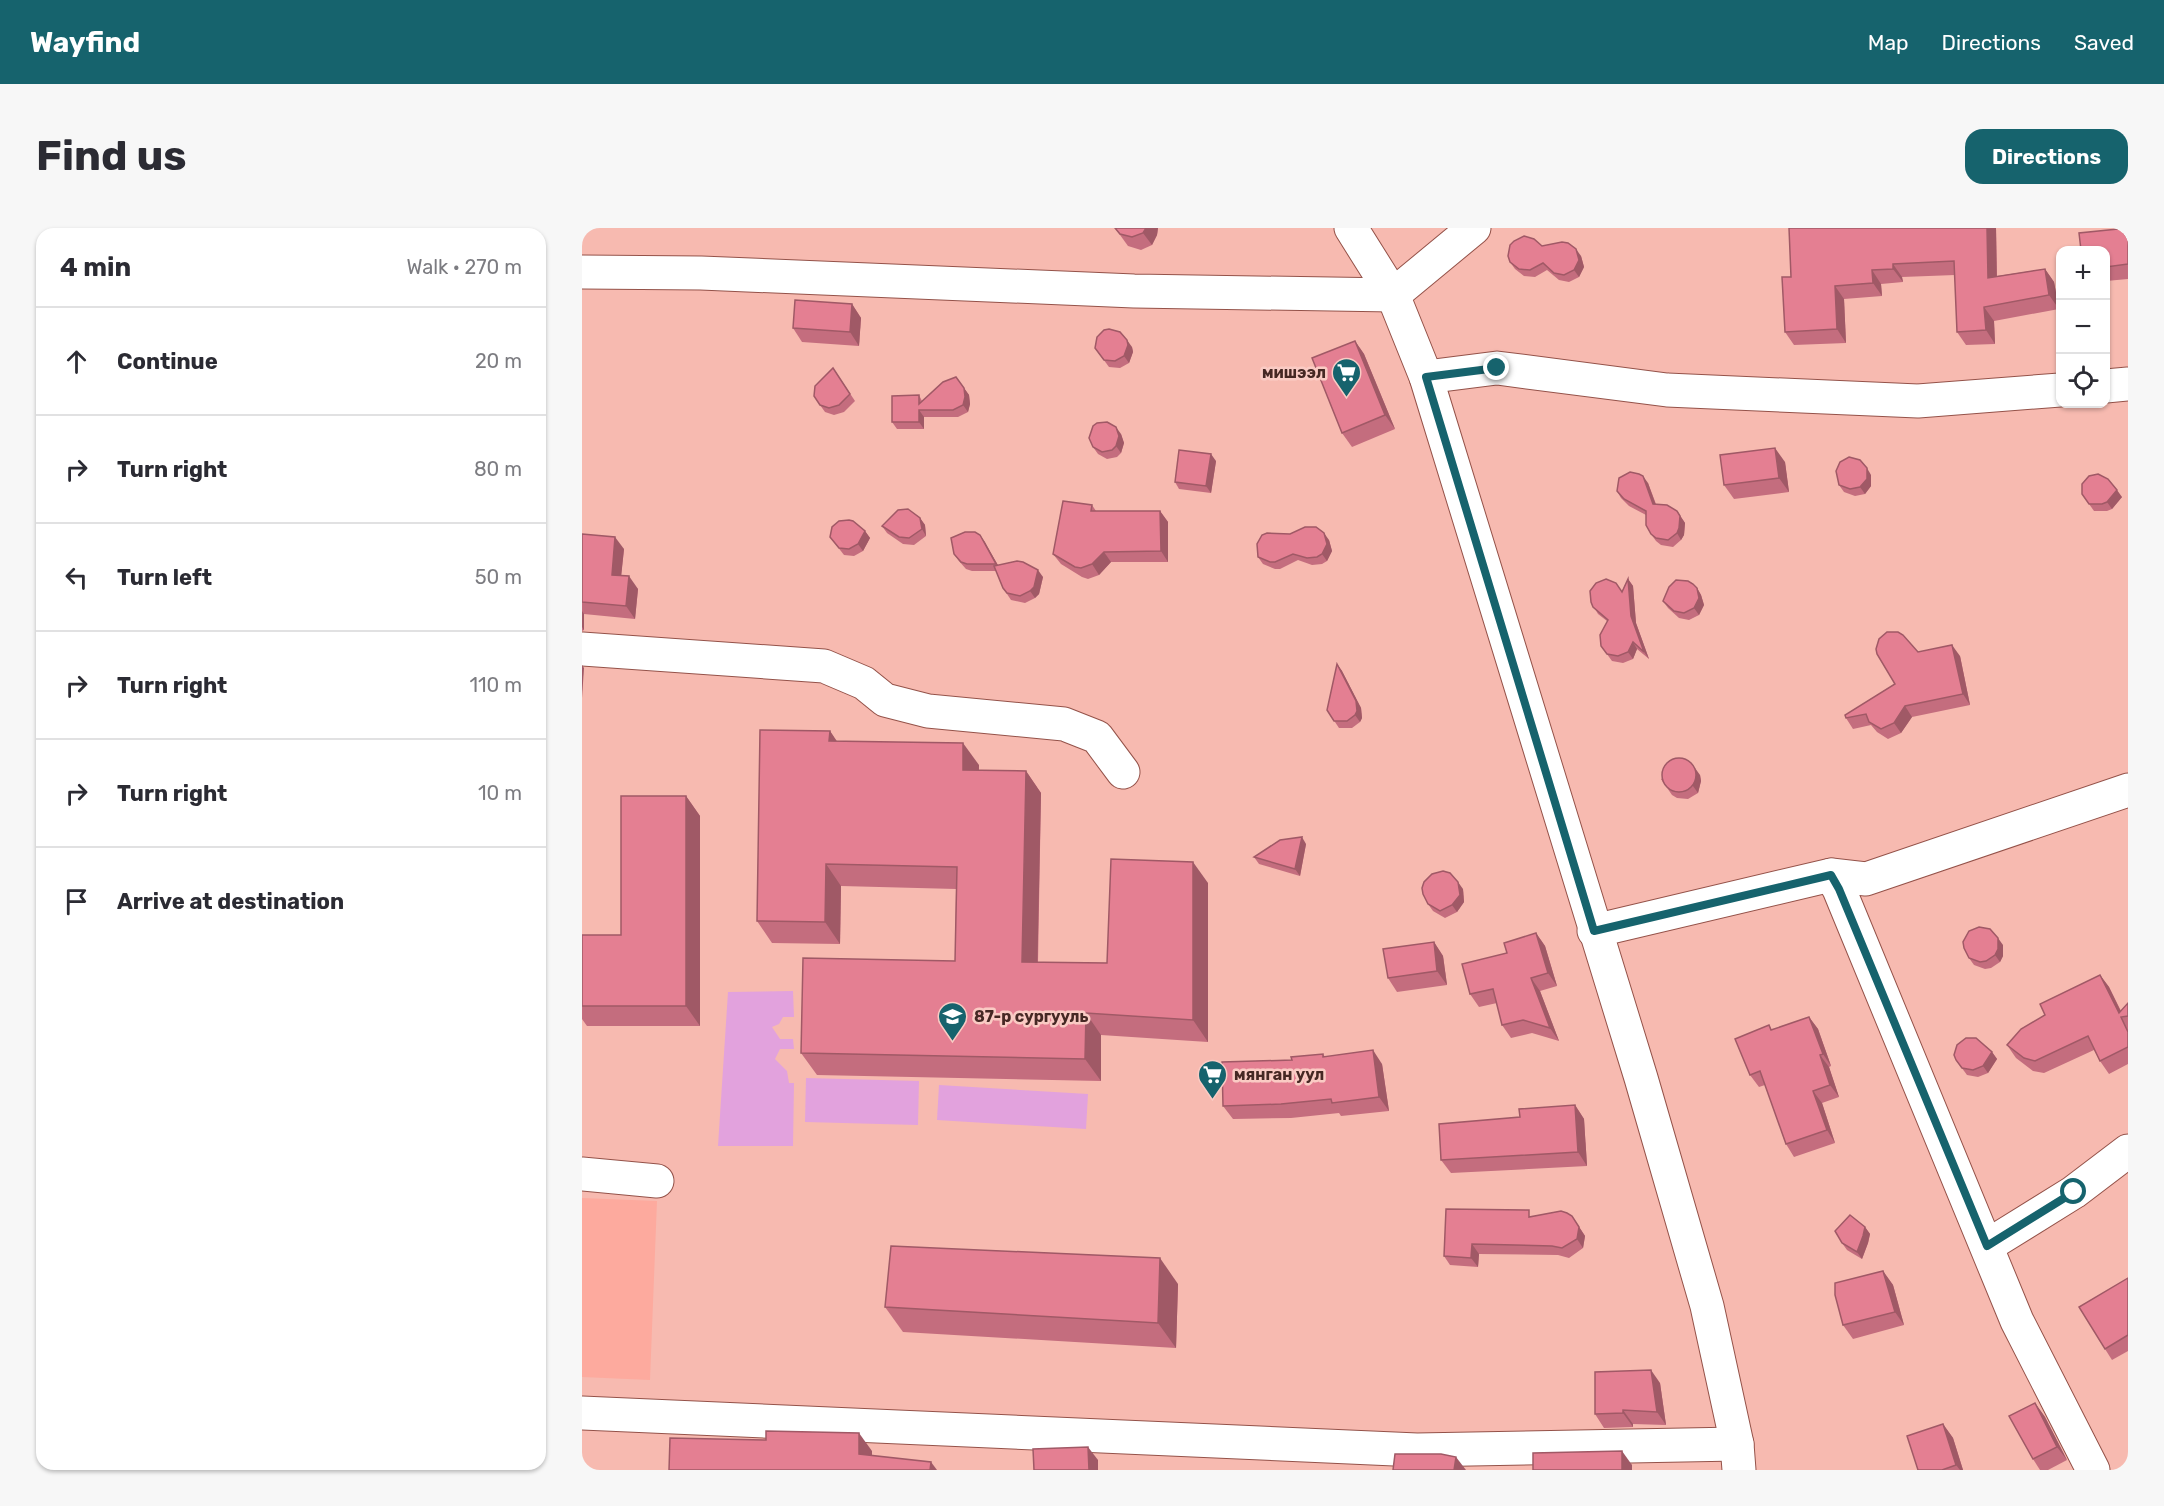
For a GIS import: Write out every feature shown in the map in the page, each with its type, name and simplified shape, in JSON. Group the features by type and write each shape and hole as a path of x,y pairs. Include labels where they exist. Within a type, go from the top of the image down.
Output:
{"street":[{"path":"582,1413 1417,1450 1738,1457 1707,1306 1641,1078 1594,931 1426,377 1393,295 1351,228"},
{"path":"582,272 701,273 1134,291 1393,295 1474,228"},
{"path":"1426,377 1497,368 1666,390 1918,401 2056,390"},
{"path":"2110,386 2128,384"},
{"path":"582,649 824,666 864,683 885,700 928,711 1064,724 1097,737 1123,772"},
{"path":"1594,931 1831,875 1866,879 2128,790"},
{"path":"1831,875 1839,889 2017,1321 2093,1470"},
{"path":"1987,1246 2074,1192 2128,1151"},
{"path":"582,1174 657,1181"}],"shaded area":[{"path":"793,991 794,1017 783,1017 779,1024 772,1027 780,1039 793,1039 794,1049 780,1049 775,1059 787,1071 789,1083 794,1083 793,1146 718,1146 728,992"},
{"path":"806,1078 919,1081 918,1125 805,1122"},
{"path":"939,1085 1088,1094 1086,1129 937,1120"},
{"path":"582,1198 657,1201 650,1380 582,1377"}],"building":[{"path":"1115,228 1146,228 1143,233 1132,237 1120,234"},
{"path":"1789,228 1987,228 1988,278 2045,269 2049,295 1984,307 1986,330 1957,332 1954,261 1893,264 1893,269 1872,270 1873,283 1835,286 1837,329 1785,332 1782,277 1791,277"},
{"path":"2128,228 2128,264 2110,266 2110,246 2081,246 2079,233"},
{"path":"1524,236 1534,239 1542,246 1568,243 1576,249 1579,260 1574,270 1564,275 1554,273 1543,263 1530,270 1519,269 1510,262 1508,256 1510,245"},
{"path":"795,300 852,304 850,332 793,328"},
{"path":"1104,330 1120,332 1128,345 1124,356 1115,361 1104,360 1095,348 1097,337"},
{"path":"1355,341 1385,415 1342,433 1312,358"},
{"path":"833,368 850,394 839,405 829,408 820,405 814,396 815,386"},
{"path":"956,377 964,388 963,405 953,410 919,410 919,422 892,422 892,396 919,395 919,404 943,382"},
{"path":"1107,422 1116,427 1119,436 1112,450 1102,452 1093,447 1089,438 1093,426"},
{"path":"1775,448 1779,478 1724,485 1720,455"},
{"path":"1179,450 1211,454 1206,486 1175,482"},
{"path":"1849,457 1860,460 1867,468 1867,479 1860,487 1850,489 1839,485 1836,471 1840,462"},
{"path":"1630,472 1643,476 1653,504 1667,505 1677,511 1680,516 1677,533 1668,540 1656,538 1651,534 1646,525 1646,511 1624,499 1617,491 1619,478"},
{"path":"2098,474 2108,479 2117,490 2107,502 2089,504 2082,494 2082,484 2089,476"},
{"path":"1063,501 1092,505 1091,511 1160,511 1161,551 1104,552 1092,564 1081,568 1075,567 1053,554"},
{"path":"908,509 920,518 922,529 909,538 899,537 882,526 898,510"},
{"path":"849,520 865,531 858,544 849,549 839,548 830,537 832,527 839,521"},
{"path":"1305,527 1316,527 1324,533 1327,544 1322,554 1307,558 1293,554 1275,562 1258,557 1257,544 1262,535 1267,533 1290,534"},
{"path":"965,532 975,532 980,535 996,564 961,562 954,554 951,538"},
{"path":"582,534 615,537 612,575 629,576 626,606 582,602"},
{"path":"1017,561 1038,570 1034,587 1020,596 1007,593 994,566"},
{"path":"1606,579 1616,583 1622,592 1628,579 1631,616 1644,652 1633,642 1628,652 1618,656 1607,654 1601,646 1600,635 1608,620 1593,607 1590,591 1596,583"},
{"path":"1676,580 1688,581 1697,588 1699,598 1694,608 1684,613 1674,611 1663,601 1669,587"},
{"path":"1887,632 1898,632 1903,635 1918,652 1952,645 1963,694 1905,706 1894,723 1881,729 1869,722 1866,714 1846,718 1845,715 1895,684 1876,649 1879,639"},
{"path":"1337,664 1356,701 1357,711 1347,721 1334,721 1327,710"},
{"path":"760,730 830,731 829,741 963,743 963,770 1026,771 1022,962 1107,963 1111,859 1193,862 1193,1020 1086,1013 1085,1059 801,1053 803,958 955,961 957,867 826,864 825,922 757,921"},
{"path":"1679,758 1691,763 1696,775 1691,787 1679,792 1667,787 1662,775 1667,763"},
{"path":"621,796 686,796 686,1006 582,1006 582,935 621,935"},
{"path":"1302,837 1295,869 1254,857 1280,840"},
{"path":"1443,871 1450,873 1458,882 1460,895 1452,905 1440,911 1428,904 1422,888 1424,882 1432,874"},
{"path":"1979,927 1990,929 1998,938 1998,949 1995,955 1980,962 1969,958 1963,942 1969,931"},
{"path":"1536,933 1548,973 1531,978 1550,1028 1523,1020 1502,1025 1493,989 1470,994 1462,964 1507,953 1504,943"},
{"path":"1434,942 1437,971 1388,978 1383,949"},
{"path":"2100,975 2119,1013 2128,1003 2128,1016 2121,1017 2128,1032 2128,1047 2100,1061 2088,1036 2035,1061 2024,1058 2007,1045 2021,1029 2045,1015 2040,1004"},
{"path":"1809,1017 1823,1054 1820,1055 1830,1085 1813,1091 1827,1130 1786,1144 1760,1071 1750,1075 1735,1039 1769,1025 1771,1030"},
{"path":"1966,1038 1976,1038 1992,1052 1983,1066 1973,1070 1962,1068 1954,1055 1957,1045"},
{"path":"1373,1050 1379,1097 1332,1103 1331,1099 1223,1106 1222,1062 1292,1060 1291,1057 1323,1054 1323,1057"},
{"path":"1575,1105 1578,1152 1441,1160 1439,1124 1520,1117 1519,1109"},
{"path":"1446,1209 1529,1210 1529,1217 1561,1211 1572,1216 1579,1227 1577,1239 1562,1248 1472,1244 1471,1258 1444,1256"},
{"path":"1850,1215 1865,1227 1857,1252 1842,1243 1835,1231"},
{"path":"891,1246 1160,1258 1158,1323 885,1307"},
{"path":"1883,1271 1895,1312 1843,1325 1835,1295 1835,1283"},
{"path":"2128,1278 2128,1335 2105,1349 2079,1307"},
{"path":"1651,1370 1657,1412 1623,1410 1623,1413 1595,1414 1595,1372"},
{"path":"2035,1403 2057,1447 2033,1459 2009,1416"},
{"path":"1943,1424 1956,1465 1942,1470 1918,1470 1907,1436"},
{"path":"766,1431 859,1433 859,1454 931,1462 930,1470 669,1470 670,1438 766,1440"},
{"path":"1088,1447 1089,1470 1034,1470 1033,1449"},
{"path":"1622,1451 1622,1470 1533,1470 1533,1453"},
{"path":"1395,1454 1441,1454 1456,1457 1454,1470 1393,1470"}],"place":[{"name":"мишээл","path":"1347,398"},
{"name":"87-р сургууль","path":"953,1042"},
{"name":"мянган уул","path":"1213,1100"}],"route":[{"path":"1497,368 1426,377 1594,931 1831,875 1839,889 1987,1246 2074,1192"}]}
